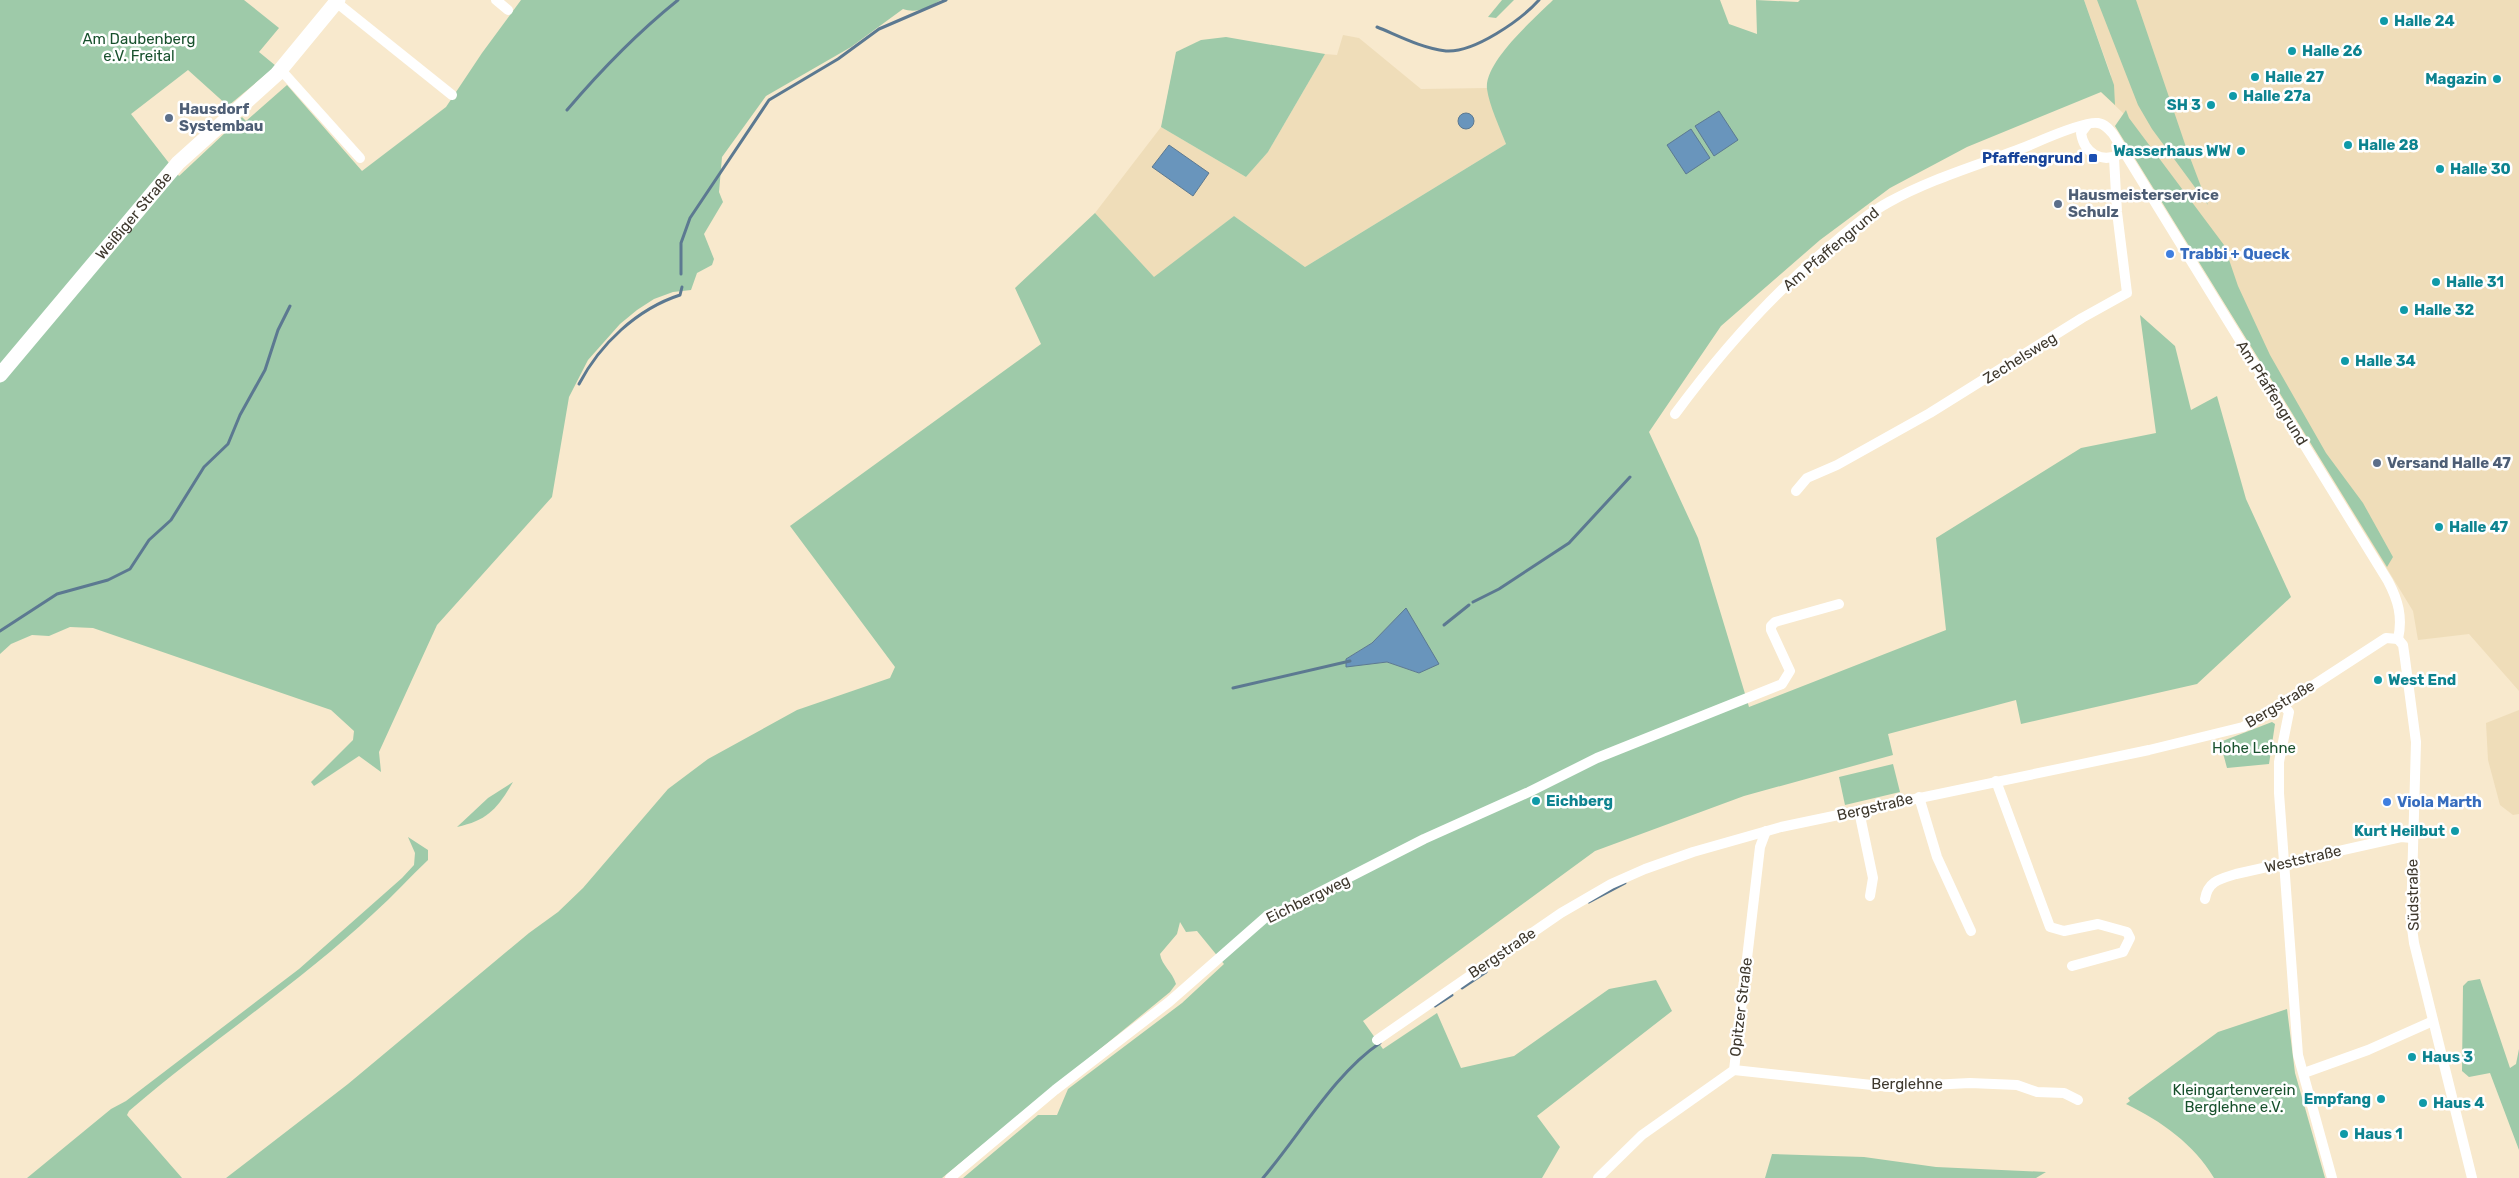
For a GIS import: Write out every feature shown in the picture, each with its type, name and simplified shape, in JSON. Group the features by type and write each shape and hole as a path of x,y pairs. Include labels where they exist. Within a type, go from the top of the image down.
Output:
{"street":[{"path":"496,0 508,10"},
{"name":"Weißiger Straße","path":"0,375 178,163 280,70 337,1 452,95"},
{"path":"280,70 360,158"},
{"name":"Am Pfaffengrund","path":"1675,414 1725,348 1803,268 1870,214 1902,195 1944,177 2087,125 2098,123 2107,126 2119,155 2388,581 2399,608 2401,623 2398,639"},
{"path":"2087,125 2081,133 2083,143 2094,155 2104,158 2119,155"},
{"name":"Zechelsweg","path":"1796,491 1807,478 1844,461 1930,413 2082,318 2127,293 2117,212 2119,155"},
{"name":"Eichbergweg","path":"950,1178 1055,1090 1169,1002 1267,916 1287,909 1424,839 1530,792 1598,758 1720,707 1759,695 1782,684 1788,678 1790,671 1771,630 1771,626 1775,622 1839,604"},
{"name":"Bergstraße","path":"1376,1040 1518,942 1612,884 1693,852 1766,831 1919,796 2243,727 2283,705 2386,638 2398,639"},
{"name":"Südstraße","path":"2398,639 2403,644 2406,659 2416,742 2411,920 2414,943 2472,1178"},
{"path":"2283,705 2288,712 2279,762 2298,1055 2332,1178"},
{"path":"1996,781 2050,927 2064,932 2098,924 2127,932 2130,938 2123,952 2072,966"},
{"path":"1919,796 1937,858 1972,931"},
{"path":"1859,811 1873,878 1870,896"},
{"name":"Opitzer Straße","path":"1598,1178 1642,1135 1734,1070 1760,847 1766,831"},
{"name":"Weststraße","path":"2205,898 2207,889 2215,881 2401,837 2412,838"},
{"path":"2304,1073 2368,1050 2433,1020"},
{"name":"Berglehne","path":"1734,1070 1890,1087 1970,1083 2017,1085 2037,1092 2064,1093 2078,1100"}],"shaded area":[{"path":"2084,0 2519,0 2519,691 2469,634 2418,640 2413,611 2115,126 2124,114 2101,92 2111,75"},
{"path":"1343,35 1359,38 1421,89 1487,88 1506,144 1305,267 1234,216 1154,278 1095,213 1161,127 1246,177 1268,152 1325,54 1337,55"},
{"path":"2519,710 2519,814 2513,815 2500,805 2488,760 2486,723"}],"green space":[{"name":"Am Daubenberg e.V. Freital","path":"0,0 244,0 279,28 259,52 276,66 228,106 188,70 131,114 179,176 242,117 246,121 287,85 362,171 446,107 482,53 521,0 941,0 918,10 903,9 851,47 766,96 722,157 719,192 723,202 704,234 714,259 712,265 697,273 691,290 673,292 654,299 637,310 620,324 588,360 569,397 552,497 437,625 379,752 381,772 359,756 314,786 311,782 353,740 354,731 331,710 93,628 70,627 49,636 32,635 11,644 0,654"},
{"path":"1502,0 1514,0 1496,18 1488,17"},
{"path":"1553,0 1720,0 1729,24 1757,34 1756,0 1798,2 1800,0 2084,0 2114,85 2115,105 2101,92 1967,147 1890,188 1820,240 1721,326 1649,432 1698,538 1749,707 1946,630 1936,538 2081,448 2156,433 2140,315 2175,346 2191,410 2217,396 2246,499 2291,597 2197,684 2021,724 2016,700 1888,734 1893,755 1744,796 1595,851 1363,1021 1383,1049 1437,1013 1461,1068 1514,1056 1609,989 1656,980 1672,1011 1537,1116 1560,1147 1542,1178 963,1178 1038,1115 1057,1115 1068,1089 1182,1003 1224,964 1197,931 1186,932 1180,922 1177,934 1160,954 1176,984 1170,992 942,1178 226,1178 348,1084 529,933 558,912 583,888 668,789 708,759 797,710 890,678 895,667 790,526 1041,344 1015,288 1095,213 1154,277 1234,216 1305,267 1506,144 1490,102 1487,89 1488,78 1512,41","holes":["1406,609 1419,673 1387,662 1346,666 1346,659 1372,643"]},
{"path":"2097,0 2136,0 2186,147 2208,205 2152,129 2138,105"},
{"path":"1226,37 1325,54 1268,152 1246,177 1161,127 1176,52 1201,40"},
{"path":"2126,110 2129,118 2224,245 2238,286 2270,355 2326,453 2363,503 2393,557 2387,567 2115,126"},
{"name":"Hohe Lehne","path":"2272,722 2275,724 2269,764 2227,768 2220,742"},
{"path":"1893,764 1900,792 1845,805 1839,777"},
{"path":"513,782 491,812 477,821 457,827 488,798"},
{"path":"408,837 428,850 428,860 388,900 314,965 129,1111 127,1115 182,1178 27,1178 111,1109 126,1101 299,969 402,878 414,865 415,853"},
{"path":"2480,979 2510,1068 2516,1064 2519,1049 2519,1150 2490,1073 2469,1077 2462,1071 2463,986 2468,981"},
{"name":"Kleingartenverein Berglehne e.V.","path":"2287,1009 2295,1073 2325,1178 2214,1178 2197,1154 2187,1144 2152,1118 2126,1104 2130,1101 2128,1098 2218,1032"},
{"path":"1772,1154 1864,1157 1936,1167 2046,1172 2036,1178 1765,1178"}],"water":[{"path":"1719,111 1738,140 1714,156 1695,126"},
{"path":"1466,113 1474,121 1466,129 1458,121"},
{"path":"1691,129 1710,158 1686,174 1667,145"},
{"path":"1169,145 1209,173 1193,196 1152,167"},
{"path":"1406,608 1439,664 1419,673 1387,662 1346,667 1346,659 1372,643"}],"waterway":[{"path":"567,110 620,52 678,0"},
{"path":"681,274 681,243 690,218 769,100 838,59 879,29 946,0"},
{"path":"1377,27 1428,47 1446,51 1457,50 1470,47 1496,34 1521,17 1539,0"},
{"path":"579,384 598,355 621,330 649,309 680,295 682,287"},
{"path":"0,631 57,594 108,580 130,569 149,540 171,520 204,467 228,444 240,415 265,370 278,330 290,306"},
{"path":"1473,602 1499,589 1569,543 1630,477"},
{"path":"1444,625 1469,605"},
{"path":"1233,688 1350,661"},
{"path":"1589,902 1625,883"},
{"path":"1494,966 1501,960"},
{"path":"1462,988 1486,972"},
{"path":"1435,1006 1452,995"},
{"path":"1263,1178 1333,1088 1348,1071 1380,1043"}],"place":[{"name":"Halle 24","path":"2384,21"},
{"name":"Halle 26","path":"2292,51"},
{"name":"Halle 27","path":"2255,77"},
{"name":"Magazin","path":"2497,79"},
{"name":"Halle 27a","path":"2233,96"},
{"name":"SH 3","path":"2211,105"},
{"name":"Hausdorf Systembau","path":"169,118"},
{"name":"Halle 28","path":"2348,145"},
{"name":"Wasserhaus WW","path":"2241,151"},
{"name":"Pfaffengrund","path":"2093,158"},
{"name":"Halle 30","path":"2440,169"},
{"name":"Hausmeisterservice Schulz","path":"2058,204"},
{"name":"Trabbi + Queck","path":"2170,254"},
{"name":"Halle 31","path":"2436,282"},
{"name":"Halle 32","path":"2404,310"},
{"name":"Halle 34","path":"2345,361"},
{"name":"Versand Halle 47","path":"2377,463"},
{"name":"Halle 47","path":"2439,527"},
{"name":"West End","path":"2378,680"},
{"name":"Eichberg","path":"1536,801"},
{"name":"Viola Marth","path":"2387,802"},
{"name":"Kurt Heilbut","path":"2455,831"},
{"name":"Haus 3","path":"2412,1057"},
{"name":"Empfang","path":"2381,1099"},
{"name":"Haus 4","path":"2423,1103"},
{"name":"Haus 1","path":"2344,1134"}]}
